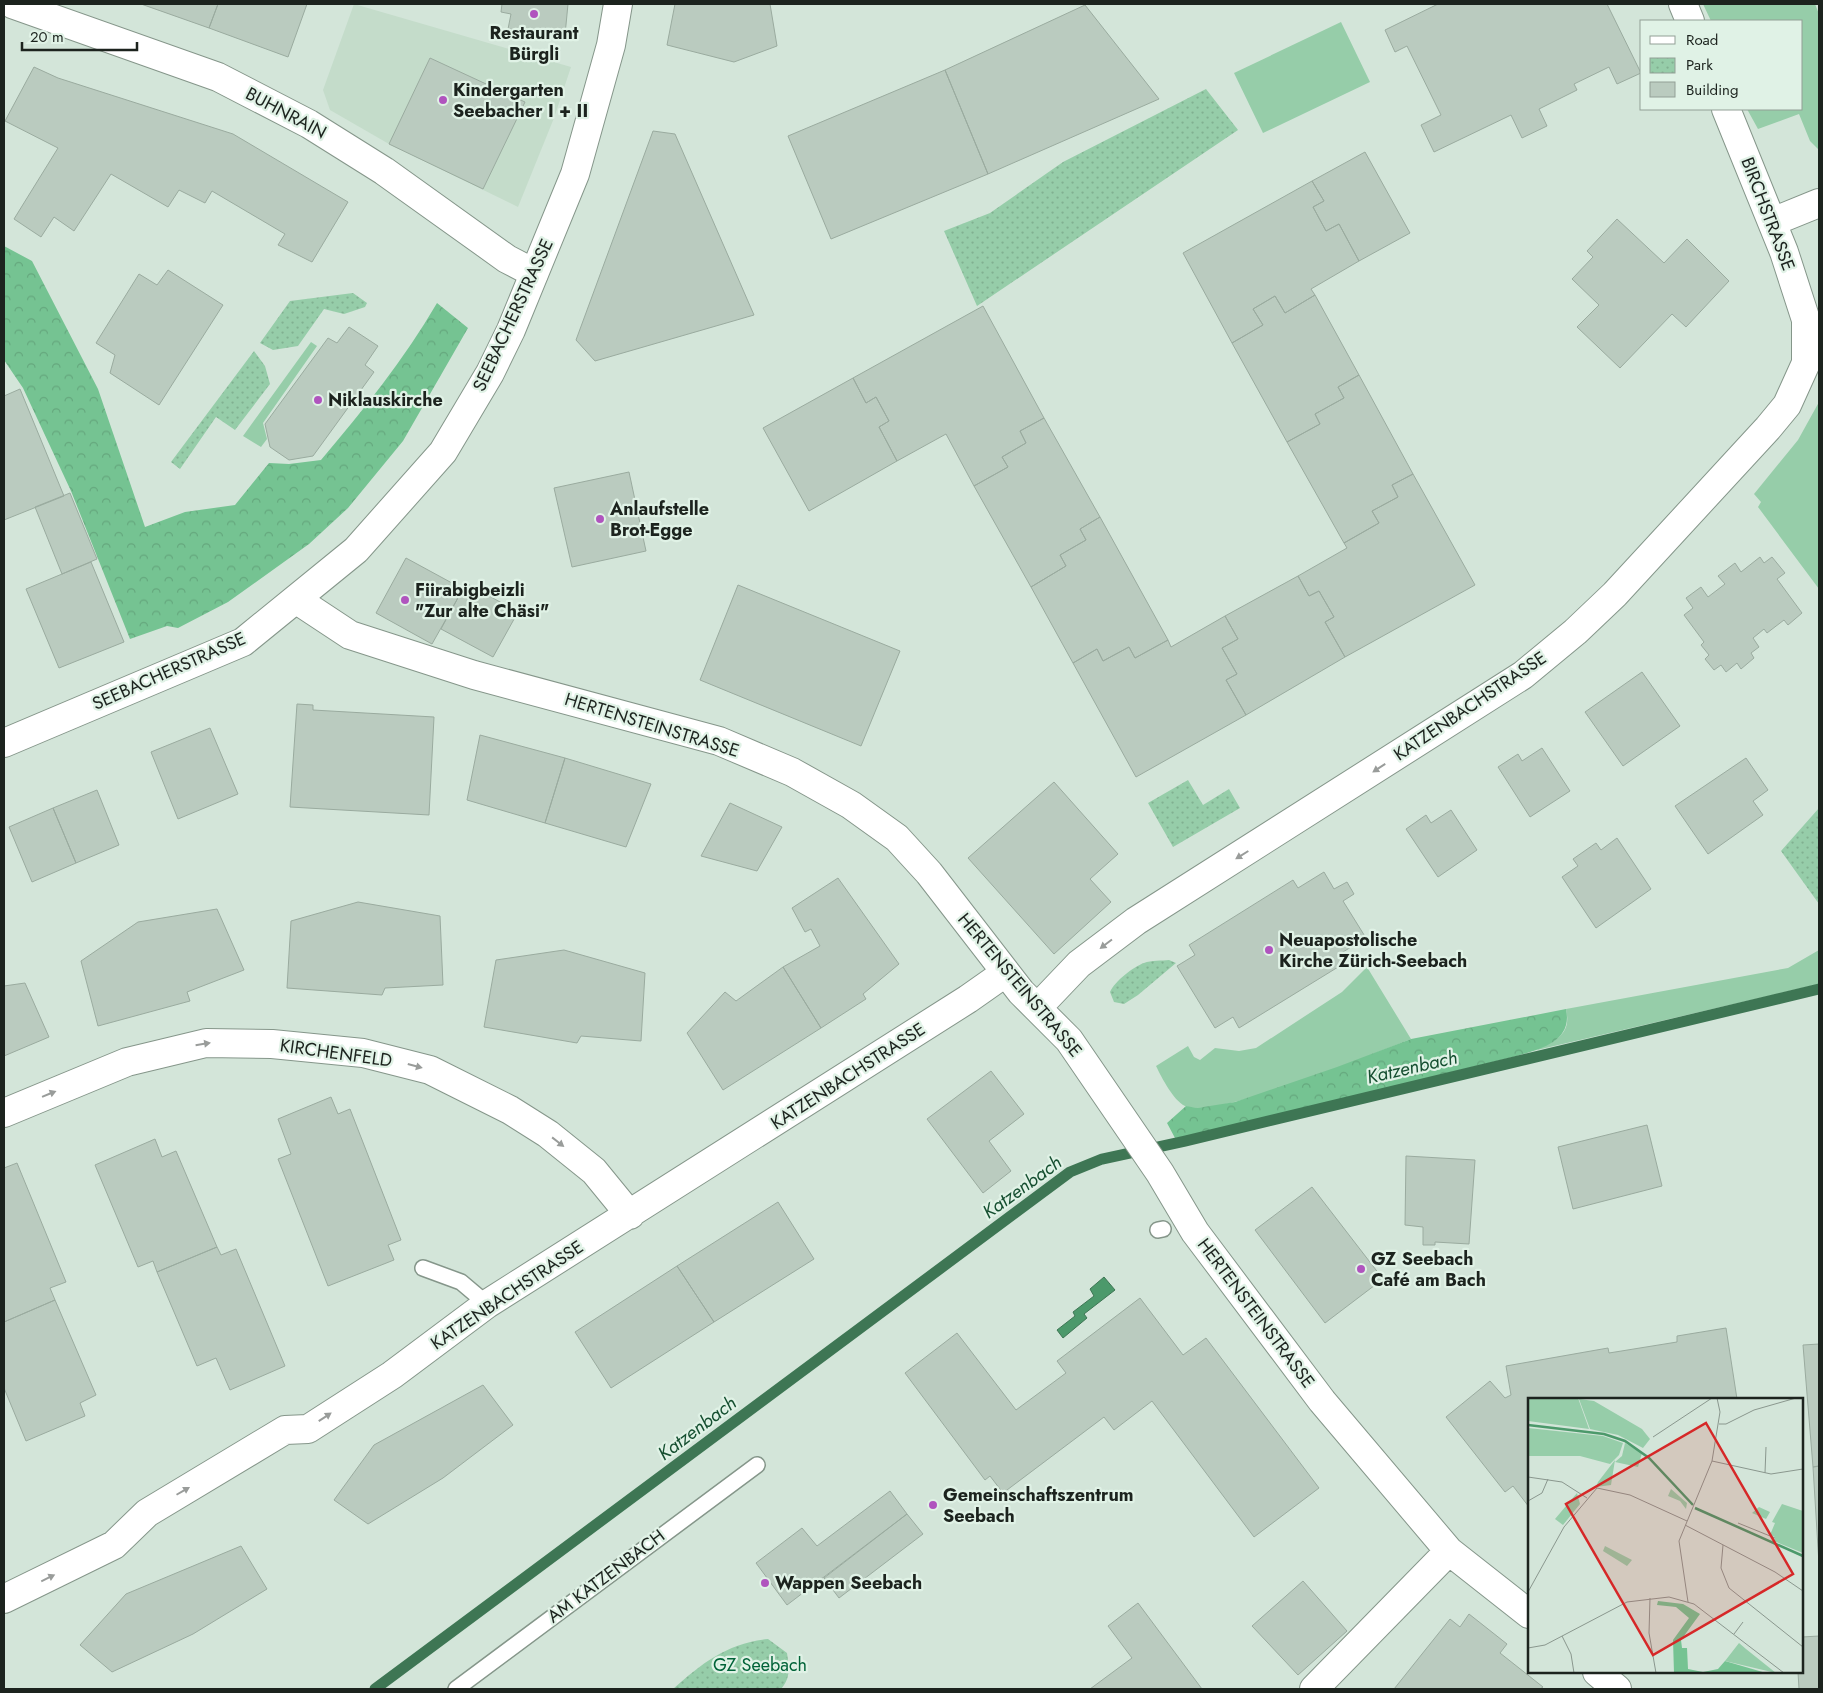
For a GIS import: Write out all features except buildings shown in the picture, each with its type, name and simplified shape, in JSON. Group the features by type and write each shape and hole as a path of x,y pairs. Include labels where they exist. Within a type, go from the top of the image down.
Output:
{"street":[{"name":"BUHNRAIN","path":"12,4 218,77 309,124 384,171 507,259 534,273"},
{"name":"SEEBACHERSTRASSE","path":"4,743 243,642 297,600 356,550 443,452 490,373 575,174 611,45 618,4"},
{"path":"1683,4 1690,20"},
{"name":"BIRCHSTRASSE","path":"1726,110 1772,222 1806,320"},
{"path":"1772,222 1819,203"},
{"name":"KATZENBACHSTRASSE","path":"1038,1008 1079,964 1136,921 1523,675 1575,632 1615,594 1787,405 1806,363 1806,320"},
{"name":"HERTENSTEINSTRASSE","path":"297,600 350,635 474,675 719,741 792,772 851,804 898,838 929,873 1005,973 1069,1040 1160,1173 1196,1232 1264,1326 1322,1401 1449,1551 1528,1613"},
{"name":"KATZENBACHSTRASSE","path":"4,1599 114,1545 147,1513 285,1430 308,1429 392,1375 487,1304 630,1215 968,999 1005,973"},
{"name":"KIRCHENFELD","path":"4,1113 127,1062 206,1043 272,1044 363,1053 430,1070 510,1110 548,1134 594,1170 630,1215"},
{"path":"1314,1689 1449,1551"},
{"path":"1598,1673 1617,1689"}],"lane":[{"path":"423,1268 461,1282 487,1304"},
{"name":"AM KATZENBACH","path":"456,1689 757,1465"}],"shaded area":[{"name":"Kindergarten Seebacher I + II","path":"354,4 571,67 554,118 518,207 389,144 330,110 323,90"},
{"path":"1104,1277 1115,1290 1084,1314 1087,1318 1063,1338 1057,1330 1075,1316 1073,1312 1094,1296 1090,1289"}],"green space":[{"path":"1703,4 1815,4 1819,14 1819,150 1810,141 1799,114 1758,129 1748,110 1803,110 1803,20 1711,20"},
{"path":"1341,22 1370,82 1263,133 1234,73"},
{"path":"1206,89 1238,130 977,306 944,231 990,213 1063,162"},
{"path":"4,246 32,261 98,389 145,527 185,512 235,505 269,463 289,464 321,460 397,365 437,303 468,328 403,441 348,508 309,544 228,602 178,628 167,626 130,639 71,491 23,388 4,360"},
{"path":"353,293 367,303 365,307 344,314 324,309 298,346 273,350 260,343 290,301"},
{"path":"311,342 317,346 263,423 267,439 261,447 243,436"},
{"path":"254,351 265,366 270,384 235,430 216,417 180,469 171,462"},
{"path":"1819,402 1819,589 1758,507 1761,502 1754,494 1798,440"},
{"path":"1188,780 1203,805 1229,789 1240,808 1173,847 1148,803"},
{"path":"1819,808 1819,904 1781,851"},
{"path":"1819,950 1819,984 1537,1050 1561,1035 1567,1025 1566,1009 1788,968"},
{"path":"1169,960 1176,963 1138,995 1124,1004 1114,1002 1110,992 1116,983 1130,971 1147,962"},
{"path":"1367,967 1411,1039 1260,1095 1202,1108 1185,1106 1176,1099 1156,1066 1188,1046 1194,1057 1200,1060 1215,1048 1239,1051 1256,1048 1342,992"},
{"path":"1566,1009 1567,1020 1565,1029 1560,1036 1545,1046 1517,1056 1200,1134 1175,1138 1167,1123 1186,1106 1197,1108 1235,1102 1411,1039"},
{"name":"GZ Seebach","path":"768,1639 787,1653 788,1676 781,1689 673,1689 716,1656 740,1645"}],"waterway":[{"name":"Katzenbach","path":"375,1689 1070,1172 1102,1159 1185,1141 1819,989"}],"place":[{"name":"Restaurant Bürgli","path":"534,14"},
{"name":"Kindergarten Seebacher I + II","path":"443,100"},
{"name":"Niklauskirche","path":"318,400"},
{"name":"Anlaufstelle Brot-Egge","path":"600,519"},
{"name":"Fiirabigbeizli \"Zur alte Chäsi\"","path":"405,600"},
{"name":"Neuapostolische Kirche Zürich-Seebach","path":"1269,950"},
{"name":"GZ Seebach Café am Bach","path":"1361,1269"},
{"name":"Gemeinschaftszentrum Seebach","path":"933,1505"},
{"name":"Wappen Seebach","path":"765,1583"}]}
